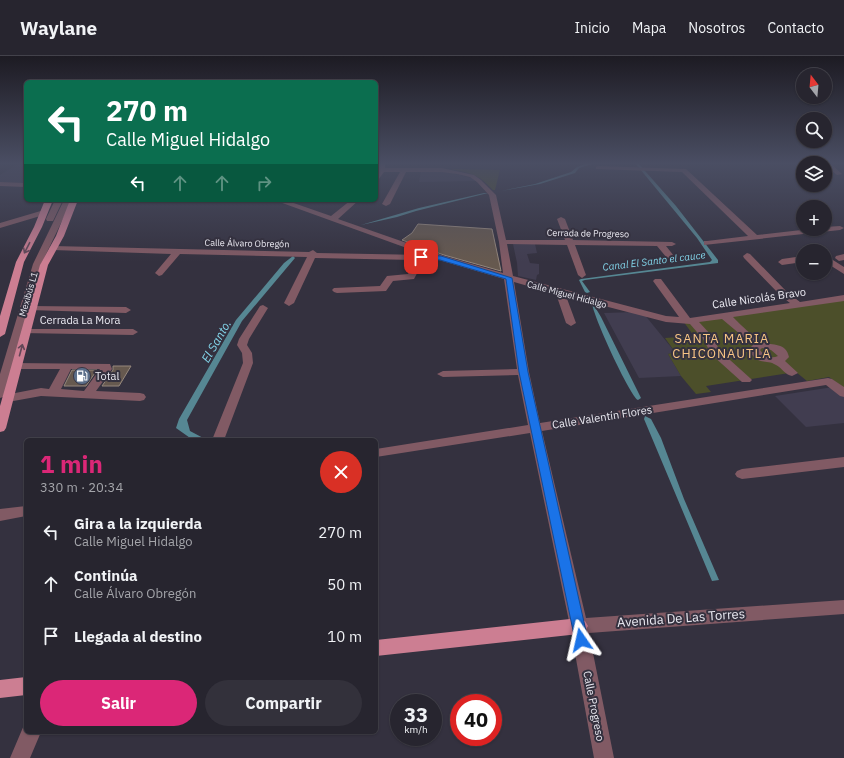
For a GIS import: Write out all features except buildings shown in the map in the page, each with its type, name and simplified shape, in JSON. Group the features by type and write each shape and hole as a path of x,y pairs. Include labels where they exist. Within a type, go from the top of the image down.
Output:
{"main road":[{"path":"0,334 20,262 38,227 48,202"},
{"path":"0,428 4,396 17,366 44,265 60,236 73,202"},
{"name":"Avenida De Las Torres","path":"378,648 579,626"},
{"path":"0,689 24,686"}],"street":[{"path":"386,204 390,196"},
{"name":"Calle Progreso","path":"492,196 503,242 523,372 579,626 604,758"},
{"path":"711,196 754,237"},
{"name":"Mexibús L1","path":"0,368 28,264 58,202"},
{"name":"Mexibús L1","path":"4,396 36,264 67,202"},
{"name":"Calle Miguel Hidalgo","path":"284,202 441,258 560,292 677,321"},
{"path":"334,219 354,202"},
{"path":"0,226 44,212"},
{"path":"561,219 582,275"},
{"path":"832,224 842,229"},
{"path":"707,243 842,229"},
{"name":"Cerrada de Progreso","path":"503,242 672,244"},
{"path":"659,244 670,256"},
{"name":"Calle Álvaro Obregón","path":"53,248 441,258"},
{"path":"159,273 177,252"},
{"path":"290,303 313,254"},
{"path":"746,256 784,294 799,305"},
{"path":"337,290 383,289 390,278 411,277 421,257"},
{"path":"782,262 796,260"},
{"path":"832,263 844,271"},
{"path":"658,281 690,320 708,338 716,352 746,380"},
{"path":"560,292 571,323"},
{"name":"Calle Nicolás Bravo","path":"677,321 844,298"},
{"path":"32,308 126,310"},
{"path":"219,438 248,363 247,353 242,345 244,339 263,308"},
{"path":"724,315 759,345 768,345 780,350 784,357 777,360 792,373"},
{"name":"Cerrada La Mora","path":"26,331 133,332"},
{"path":"17,366 106,366 106,370 88,394"},
{"path":"53,392 67,366"},
{"path":"443,374 523,372"},
{"name":"Calle Valentín Flores","path":"378,453 828,380 844,394"},
{"path":"4,396 53,392 140,397"},
{"path":"742,474 844,462"},
{"path":"0,515 24,511"},
{"name":"Avenida De Las Torres","path":"579,626 844,607"},
{"path":"20,758 30,734"}],"shaded area":[{"path":"513,244 535,244 537,253 527,254 530,263 539,264 539,274 537,275 536,280 518,276"},
{"path":"635,312 644,314 675,352 668,354 681,376 639,378 604,313"},
{"path":"833,387 844,395 844,423 806,427 775,396"}],"green space":[{"path":"844,299 844,388 829,377 807,381 796,372 706,386 711,392 696,394 681,376 668,354 675,352 665,338 694,336 683,321"}],"water":[{"path":"477,196 361,225 419,208"},
{"path":"662,196 667,196 676,206 718,260 718,263 585,280 582,281 590,292 587,293 579,280 710,262 712,260 697,238"},
{"path":"293,256 295,258 242,321 187,420 190,431 203,438 190,438 176,428 179,419 236,320 284,263"},
{"path":"592,302 641,398 638,400 627,384 612,353 593,309"},
{"path":"645,416 651,419 661,438 684,499 719,580 712,581 644,419"}],"place":[{"name":"Total","path":"82,376"}],"district":[{"name":"SANTA MARIA CHICONAUTLA","path":"722,346"}],"route":[{"path":"421,257 441,258 509,278 523,372 581,640"}],"water label":[{"name":"Canal El Santo el cauce","path":"654,261"},
{"name":"El Santo.","path":"216,341"}]}
